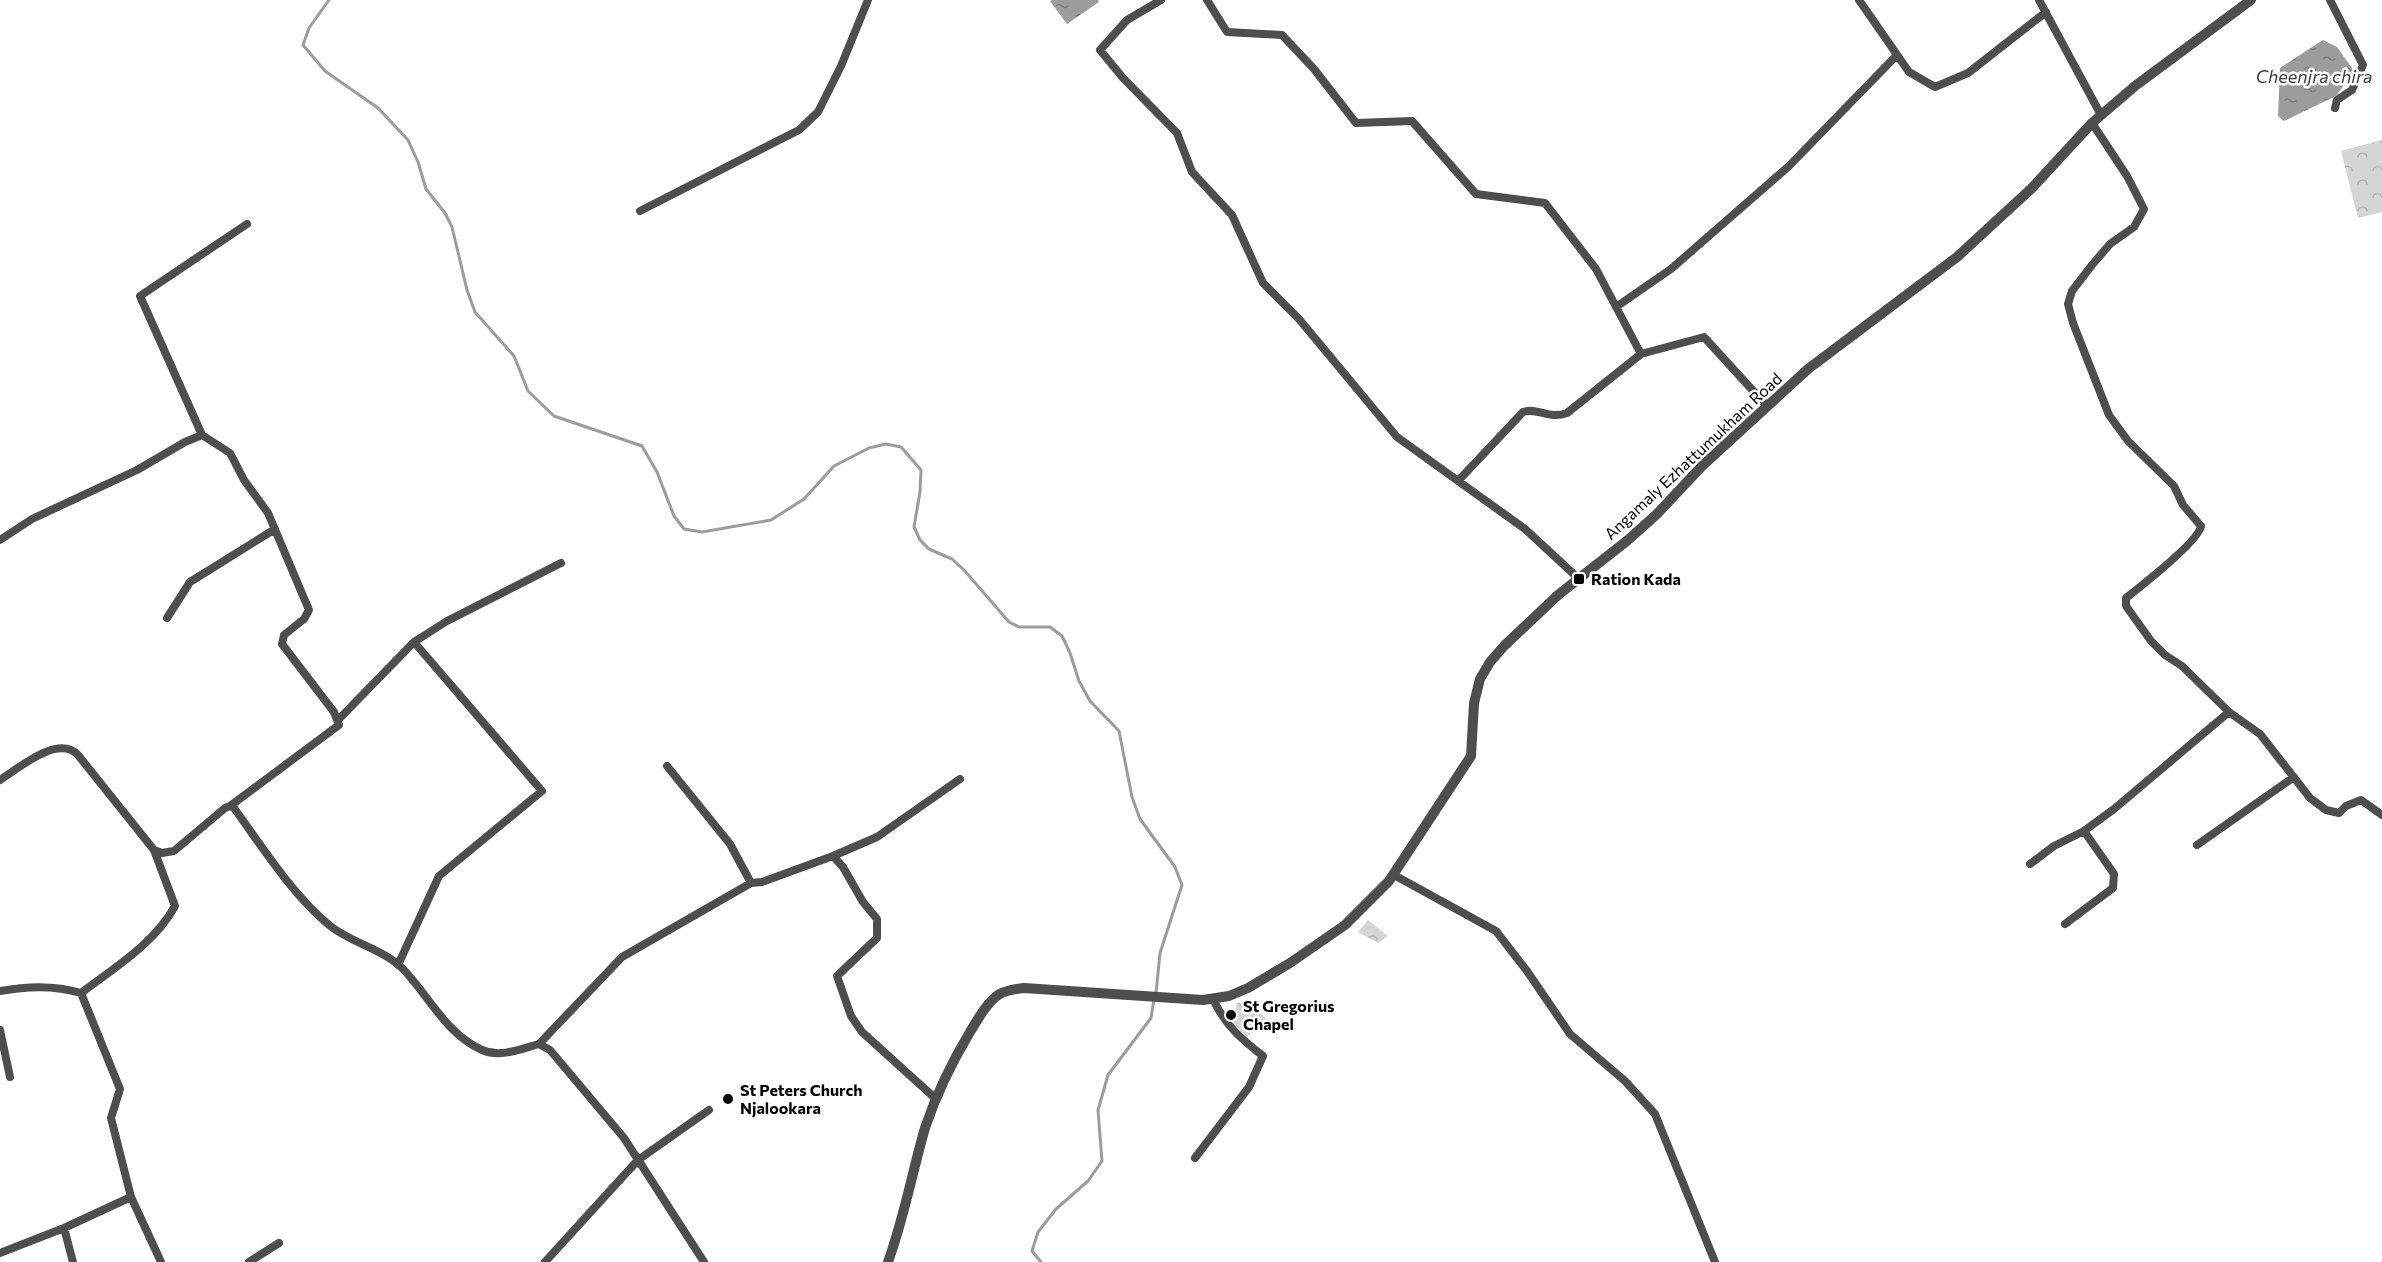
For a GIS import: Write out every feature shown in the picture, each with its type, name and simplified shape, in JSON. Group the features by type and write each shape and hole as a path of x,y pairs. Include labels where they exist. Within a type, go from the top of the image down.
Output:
{"street":[{"path":"640,211 799,130 818,112 842,66 868,0"},
{"path":"1161,0 1127,20 1100,50 1123,78 1177,133 1192,172 1233,215 1263,283 1299,319 1397,437 1525,529 1579,579"},
{"path":"1207,0 1227,32 1282,35 1314,69 1356,123 1412,121 1476,194 1545,203 1596,269 1641,354"},
{"path":"1859,0 1909,72 1935,87 1968,73 2046,12"},
{"path":"2039,0 2101,115"},
{"name":"Angamaly Ezhattumukham Road","path":"888,1262 910,1192 925,1129 936,1099 964,1042 986,1006 1007,990 1024,988 1182,998 1214,999 1229,996 1248,988 1345,926 1394,875 1471,756 1474,703 1480,679 1490,662 1558,595 1657,514 1702,466 1767,406 1839,345 1957,257 2031,189 2101,115 2135,86 2251,0"},
{"path":"2330,0 2350,35 2363,65 2352,90 2337,100 2336,108"},
{"path":"1616,307 1671,269 1789,166 1897,55"},
{"path":"2092,123 2127,176 2144,209 2134,227 2110,244 2072,291 2068,304 2073,323 2109,415 2128,441 2174,486 2183,505 2201,526 2200,532 2184,549 2126,598 2126,606 2151,641 2165,655 2182,666 2229,712 2260,734 2310,798 2326,810 2339,813 2346,806 2361,800 2382,815"},
{"path":"154,849 162,853 174,851 225,808 339,725 339,719 282,645 284,634 304,619 309,610 275,529 230,453 202,435 140,296 247,224"},
{"path":"1458,481 1523,412 1530,411 1554,417 1567,413 1641,354 1704,337 1767,406"},
{"path":"0,540 32,519 137,470 185,442 202,435"},
{"path":"166,618 190,582 275,529"},
{"path":"339,719 414,642 447,621 561,563"},
{"path":"398,965 439,876 542,791 414,642"},
{"path":"2030,864 2054,846 2084,831 2119,805 2229,712"},
{"path":"0,780 52,748 69,748 82,759 154,849 175,906 169,917 135,952 81,993"},
{"path":"667,766 730,844 751,883"},
{"path":"2198,845 2294,777"},
{"path":"230,806 234,808 282,874 318,914 345,935 398,965 451,1028 472,1045 487,1052 499,1053 539,1044 622,957 751,883 762,882 877,837 960,779"},
{"path":"2065,924 2113,888 2114,874 2084,831"},
{"path":"833,856 843,867 863,902 877,919 878,938 837,976 851,1016 862,1032 936,1099"},
{"path":"1394,875 1496,931 1527,971 1570,1034 1625,1081 1655,1114 1715,1262"},
{"path":"0,991 15,988 61,987 81,993"},
{"path":"81,993 120,1089 111,1118 131,1197 161,1262"},
{"path":"1195,1158 1249,1087 1263,1056 1244,1041 1222,1018 1214,999"},
{"path":"0,1030 10,1077"},
{"path":"539,1044 550,1050 624,1138 704,1262"},
{"path":"545,1262 638,1160 709,1110"},
{"path":"0,1253 64,1228 131,1197"},
{"path":"64,1228 73,1262"},
{"path":"249,1262 279,1243"}],"green space":[{"path":"2382,140 2382,212 2358,218 2341,151"},
{"path":"1368,920 1388,936 1378,943 1358,932"},
{"path":"1237,1003 1250,1004 1267,1019 1247,1037 1233,1023"}],"water":[{"path":"1098,0 1099,2 1067,24 1050,1"},
{"name":"Cheenjra chira","path":"2323,40 2337,47 2354,71 2336,96 2284,121 2278,116 2280,68"}],"waterway":[{"path":"329,0 309,28 303,45 325,71 378,108 408,140 418,162 426,189 445,213 452,227 467,290 475,312 514,356 528,391 554,416 642,446 657,472 674,516 684,529 702,532 771,520 804,499 834,466 869,448 886,444 901,447 921,470 914,527 920,540 929,549 952,559 964,570 1009,622 1019,627 1050,627 1062,636 1079,681 1090,701 1119,731 1132,797 1140,819 1175,867 1182,885 1160,953 1156,993"},
{"path":"1041,1262 1032,1251 1038,1232 1056,1209 1088,1181 1102,1161 1098,1110 1108,1075 1151,1018 1154,999"}],"place":[{"name":"Ration Kada","path":"1579,579"},
{"name":"St Gregorius Chapel","path":"1231,1015"},
{"name":"St Peters Church Njalookara","path":"728,1099"}]}
